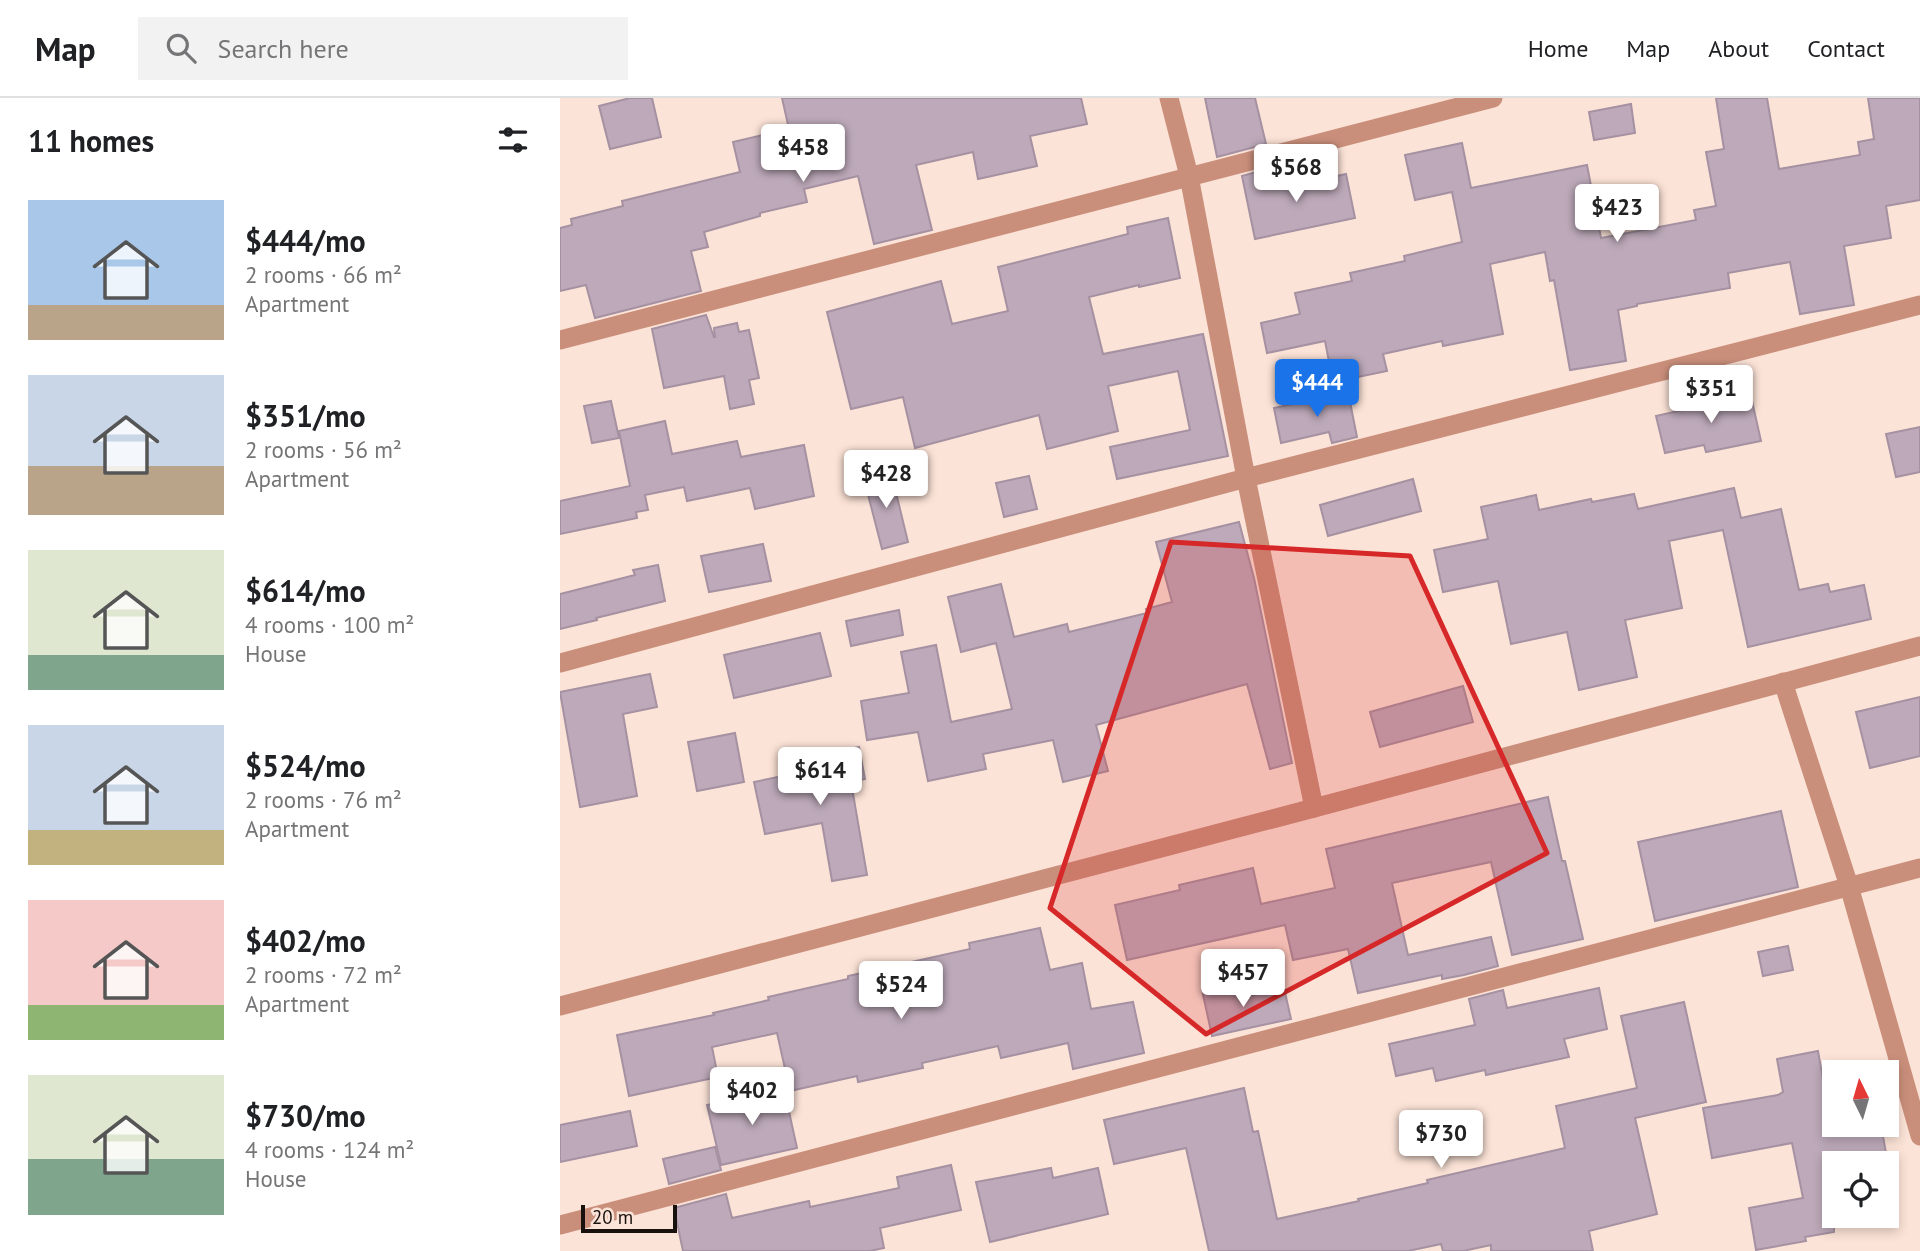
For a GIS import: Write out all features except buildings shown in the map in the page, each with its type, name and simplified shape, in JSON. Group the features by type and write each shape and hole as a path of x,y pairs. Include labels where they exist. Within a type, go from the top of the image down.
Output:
{"street":[{"path":"1169,98 1189,176 1246,478 1314,808"},
{"path":"560,340 1493,98"},
{"path":"560,663 1246,478 1920,305"},
{"path":"560,1006 1920,646"},
{"path":"1783,682 1849,886 1920,1136"},
{"path":"560,1224 1920,868"}],"highlighted area":[{"path":"1171,542 1410,556 1547,853 1206,1034 1050,908"}]}
